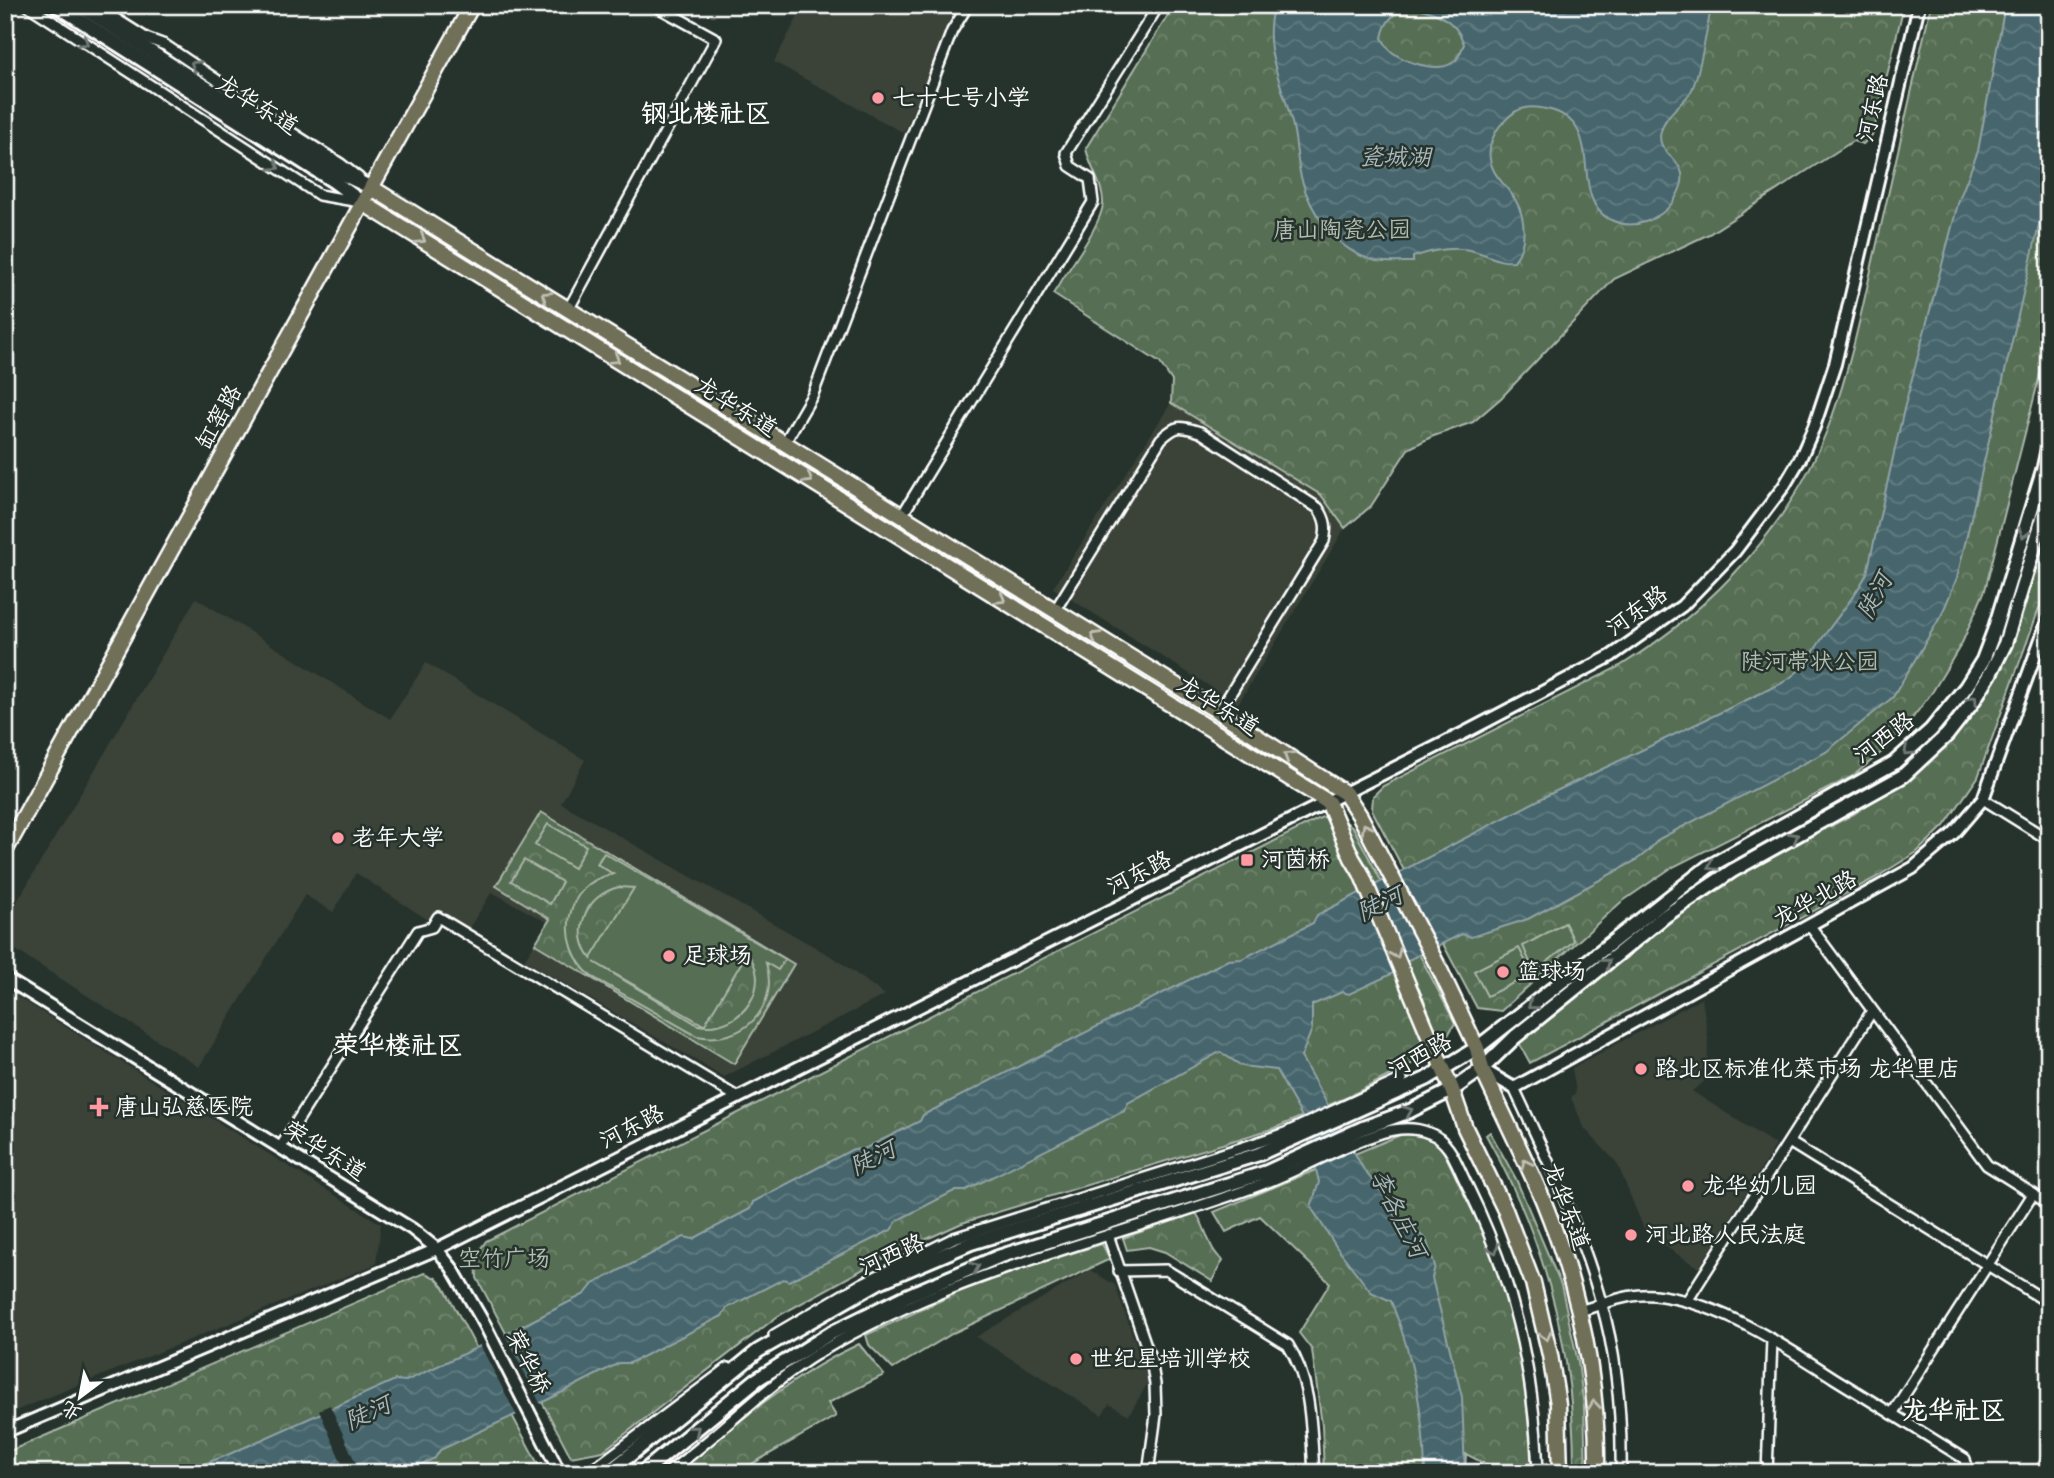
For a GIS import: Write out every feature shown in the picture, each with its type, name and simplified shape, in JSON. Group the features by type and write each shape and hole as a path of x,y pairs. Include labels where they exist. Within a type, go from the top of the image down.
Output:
{"main road":[{"name":"龙华东道","path":"56,5 104,17 363,203 1328,802"},
{"name":"龙华东道","path":"78,5 104,17 338,172 372,188 1219,712 1345,793 1360,816 1440,970 1543,1201 1580,1311 1586,1337 1598,1448 1597,1473"},
{"name":"缸窑路","path":"5,851 472,5"},
{"name":"河西路","path":"608,1473 758,1351 879,1282 971,1243 1259,1154 1287,1137 1350,1108 1426,1079 1477,1048 1708,867 1894,763 1931,730 1966,687 1983,660 2046,468 2049,444"},
{"name":"河西路","path":"642,1473 756,1380 831,1333 904,1297 998,1257 1299,1164 1363,1128 1410,1111 1452,1090 1482,1069 1515,1037 1665,916 1732,871 1903,776 1947,735 1990,674 2005,644 2049,498"},
{"path":"1328,802 1410,989 1465,1128 1505,1210 1534,1283 1558,1404 1560,1473"}],"street":[{"path":"27,5 319,194 363,203"},
{"path":"94,5 104,17"},
{"path":"568,310 716,40 654,5"},
{"path":"784,444 813,394 952,31 968,5"},
{"path":"901,517 1093,202 1090,179 1070,166 1066,153 1155,11 1146,5"},
{"name":"河东路","path":"5,1432 437,1249 1328,802 1621,649 1682,606 1718,570 1763,516 1800,459 1826,396 1919,5"},
{"path":"1056,613 1066,592 1161,439 1172,429 1182,426 1200,432 1318,508 1325,518 1326,530 1324,541 1219,712"},
{"name":"龙华北路","path":"1514,1088 1913,868 1954,833 1983,799 2049,617"},
{"path":"1983,799 2049,840"},
{"path":"280,1148 418,931 432,927 438,917 737,1097"},
{"path":"1810,926 1987,1165 2049,1204"},
{"name":"荣华东道","path":"5,978 412,1229 437,1249 452,1268 485,1325"},
{"path":"1688,1301 1872,1011"},
{"path":"1482,1069 1514,1088 1575,1222 1602,1305 1617,1394 1621,1473"},
{"path":"1350,1108 1402,1079"},
{"path":"667,1473 763,1393 819,1353 884,1318 954,1288 1255,1188 1299,1164 1376,1135 1406,1128 1429,1133 1445,1142 1481,1214 1512,1294 1534,1408 1538,1473"},
{"path":"588,1473 756,1347 810,1312 954,1238 1287,1137"},
{"path":"1789,1142 2049,1303"},
{"path":"1892,1414 2033,1194"},
{"path":"1108,1235 1150,1360 1155,1384 1156,1415 1148,1473"},
{"path":"1119,1271 1166,1270 1288,1345 1298,1360 1310,1409 1314,1473"},
{"path":"1580,1311 1623,1296 1660,1296 1688,1301 1734,1320 1772,1339 1965,1460 1968,1473"},
{"name":"荣华桥","path":"485,1325 560,1473"},
{"path":"1767,1473 1772,1339"}],"shaded area":[{"name":"七十七号小学","path":"804,5 956,6 904,133 774,62"},
{"path":"1171,403 1321,495 1345,528 1238,704 1053,588"},
{"name":"老年大学","path":"196,598 390,719 426,663 585,760 561,803 836,959 885,995 724,1077 524,960 548,923 492,892 469,928 436,909 428,920 356,873 333,912 305,895 199,1067 11,947 5,926"},
{"name":"唐山弘慈医院","path":"5,989 381,1224 376,1264 5,1415"},
{"path":"1702,998 1708,1038 1707,1079 1692,1091 1776,1145 1699,1268 1646,1234 1617,1163 1585,1129 1571,1098 1576,1092 1572,1068"},
{"name":"世纪星培训学校","path":"1090,1270 1115,1285 1149,1381 1129,1415 1109,1404 1102,1415 976,1337"}],"green space":[{"name":"唐山陶瓷公园","path":"1170,5 1904,5 1873,134 1863,144 1853,141 1709,234 1614,279 1501,398 1473,422 1431,437 1408,449 1371,506 1345,528 1321,495 1171,403 1172,381 1160,363 1053,294 1101,213 1103,197 1086,148 1173,7"},
{"name":"陡河带状公园","path":"1931,5 2049,5 2049,339 1985,590 1962,643 1933,691 1895,741 1853,776 1671,868 1620,903 1501,1011 1477,1008 1372,810 1373,796 1383,786 1620,666 1655,643 1718,590 1773,527 1816,456 1845,375 1862,312"},
{"path":"2049,510 2049,581 1978,777 1944,826 1917,852 1877,877 1530,1063 1518,1041 1659,925 1721,884 1854,814 1927,764 1976,706"},
{"path":"541,812 794,964 734,1064 535,944 550,919 496,886"},
{"name":"空竹广场","path":"1322,817 1340,818 1353,827 1455,1023 1440,1049 1350,1096 1275,1128 962,1223 876,1262 778,1316 603,1451 571,1457 477,1278 476,1255 486,1241"},
{"path":"548,824 586,846 574,868 535,845"},
{"path":"604,853 785,959 778,970 766,963 769,980 767,995 754,1020 729,1035 697,1036 591,976 572,948 569,932 570,916 583,889 596,880 613,874 597,864","holes":["619,887 634,888 592,960 582,938 584,916 597,898","744,951 753,963 757,976 756,989 741,1013 714,1026 698,1025 594,962 705,1024 746,955"]},
{"path":"524,860 562,882 550,904 511,881"},
{"name":"篮球场","path":"1565,923 1574,941 1534,972 1523,946"},
{"name":"篮球场","path":"1519,948 1532,974 1487,996 1474,971"},
{"path":"1410,1131 1440,1144 1494,1256 1510,1306 1531,1413 1534,1473 1503,1473 1466,1454 1465,1473 1324,1473 1322,1425 1312,1350 1299,1333 1330,1283 1260,1216 1226,1232 1214,1212"},
{"path":"1490,1132 1516,1179 1561,1285 1578,1362 1584,1407 1586,1473 1574,1473 1569,1384 1552,1298 1525,1215 1486,1135"},
{"path":"1196,1213 1214,1251 1223,1260 1212,1281 1165,1252 1149,1247 1127,1250 1123,1238"},
{"path":"1102,1244 1110,1259 955,1332 893,1369 869,1345 866,1335 959,1292"},
{"path":"424,1273 436,1278 444,1287 539,1466 534,1473 5,1473 5,1453"},
{"path":"859,1344 884,1375 828,1403 836,1416 736,1473 675,1473 786,1386"},
{"path":"2049,1446 2049,1473 2032,1473"}],"water":[{"name":"瓷城湖","path":"1274,5 1711,5 1693,87 1666,120 1661,131 1662,146 1681,170 1681,186 1667,208 1645,222 1627,224 1609,219 1597,208 1590,194 1583,143 1577,128 1565,116 1546,109 1523,108 1505,120 1495,133 1490,147 1494,171 1514,197 1522,216 1523,240 1514,261 1499,260 1461,249 1428,252 1413,257 1413,262 1381,262 1362,256 1349,249 1327,229 1305,191 1293,126 1271,49","holes":["1407,7 1442,17 1460,35 1464,44 1452,63 1438,67 1413,63 1398,56 1387,46 1382,38 1390,19"]},
{"name":"陡河","path":"2005,5 2049,5 2049,182 1957,578 1942,614 1893,697 1826,752 1659,839 1635,861 1528,919 1471,937 1462,934 1404,962 1400,970 1349,994 1342,992 1312,1005 1312,1029 1301,1057 1364,1170 1383,1194 1393,1213 1426,1239 1435,1266 1432,1278 1462,1397 1465,1473 1425,1473 1416,1386 1399,1322 1391,1301 1371,1292 1337,1248 1311,1207 1319,1182 1304,1120 1276,1070 1242,1066 1220,1052 1128,1103 1124,1111 964,1191 954,1191 898,1220 891,1230 789,1281 783,1279 727,1308 722,1316 630,1363 619,1363 440,1450 435,1458 403,1473 180,1473 225,1456 395,1380 406,1381 510,1332 585,1294 593,1284 684,1237 693,1239 750,1209 753,1202 853,1149 862,1150 920,1121 923,1115 1228,960 1242,959 1313,923 1317,915 1552,793 1782,683 1798,671 1808,661 1867,573 1904,409 1959,200 1978,151"}],"pier":[{"path":"503,1331 542,1407 518,1418 479,1343"},
{"path":"330,1405 360,1473 346,1473 319,1410"}],"place":[{"name":"七十七号小学","path":"878,98"},
{"name":"老年大学","path":"338,838"},
{"name":"河茵桥","path":"1247,860"},
{"name":"足球场","path":"669,956"},
{"name":"篮球场","path":"1503,972"},
{"name":"路北区标准化菜市场 龙华里店","path":"1641,1069"},
{"name":"唐山弘慈医院","path":"99,1107"},
{"name":"龙华幼儿园","path":"1688,1186"},
{"name":"河北路人民法庭","path":"1631,1235"},
{"name":"世纪星培训学校","path":"1076,1359"}],"district":[{"name":"钢北楼社区","path":"706,114"},
{"name":"荣华楼社区","path":"398,1046"},
{"name":"龙华社区","path":"1954,1411"}],"water label":[{"name":"李各庄河","path":"1398,1214"}]}
